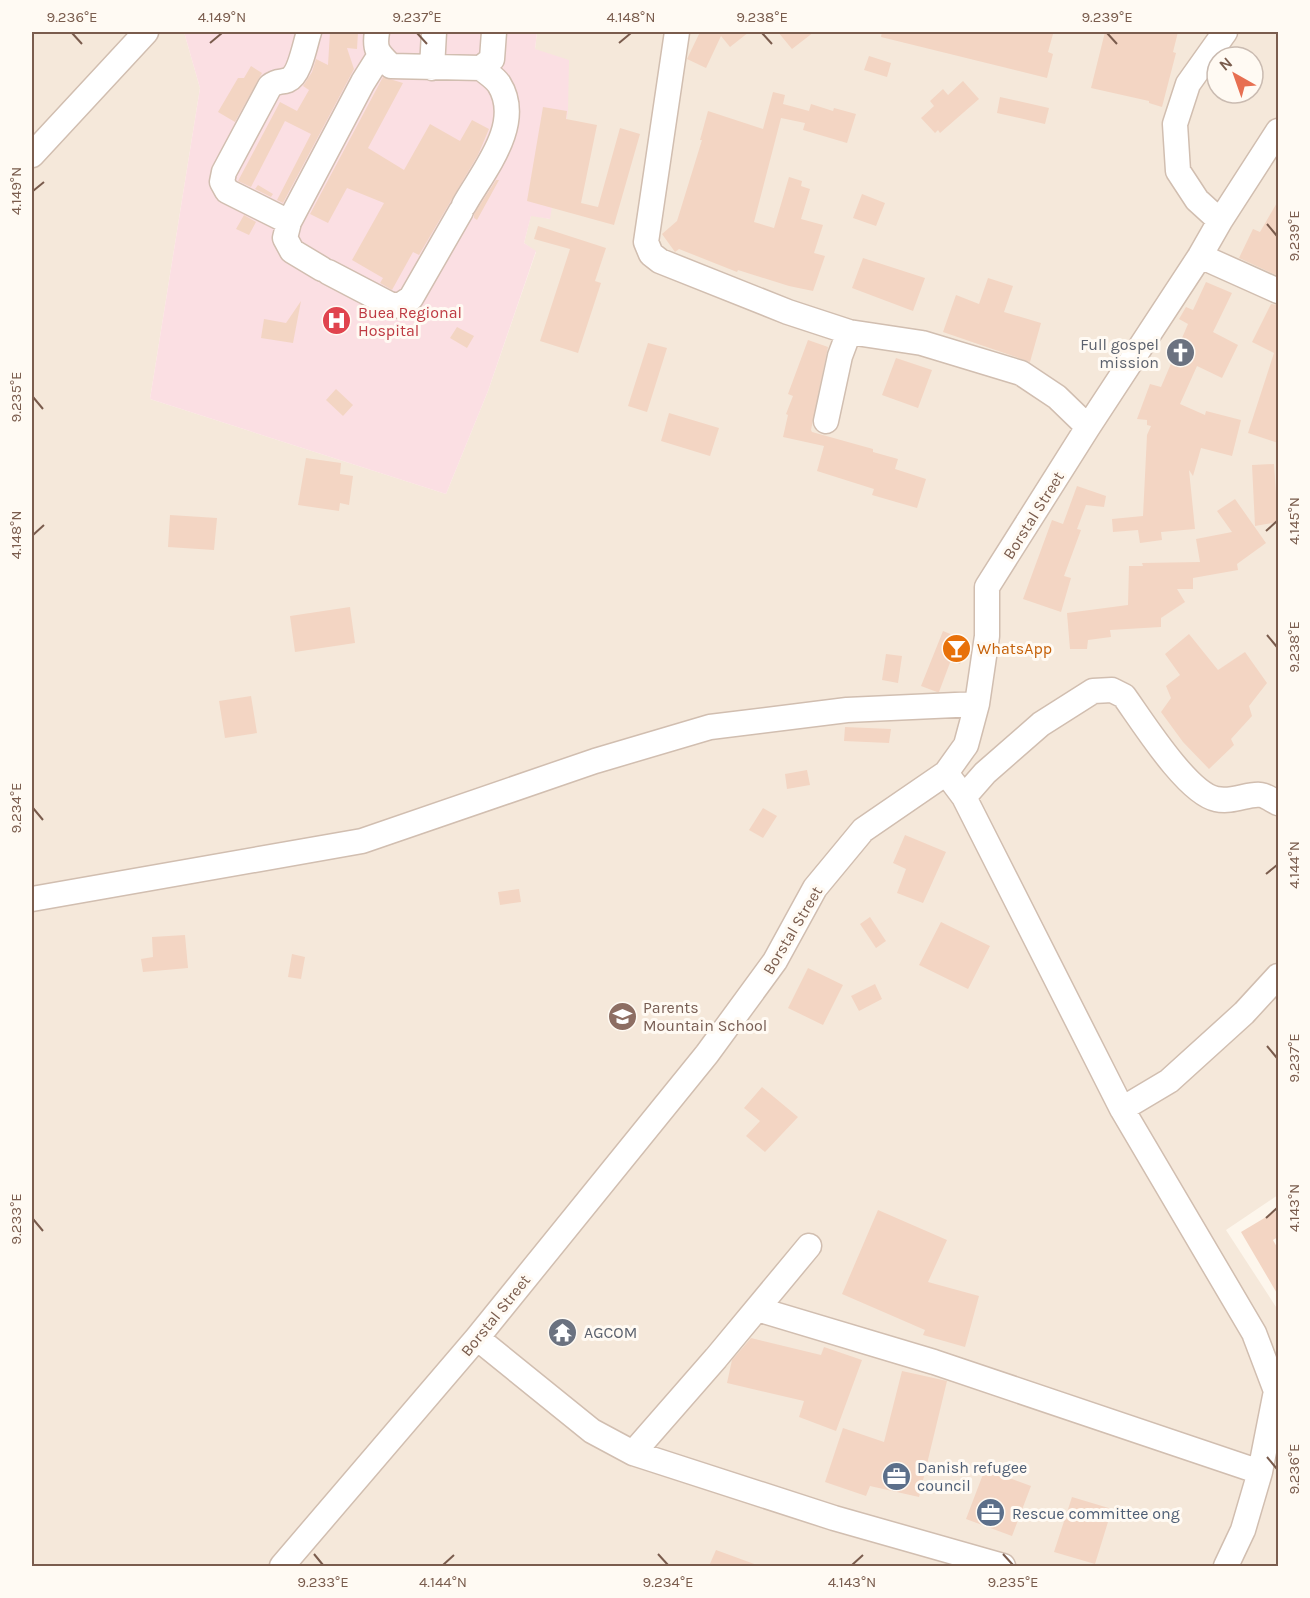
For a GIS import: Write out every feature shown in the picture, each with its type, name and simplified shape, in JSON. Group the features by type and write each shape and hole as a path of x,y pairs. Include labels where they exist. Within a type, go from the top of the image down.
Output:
{"street":[{"path":"32,155 146,32"},
{"path":"289,222 227,191 222,182 224,172 270,86 277,81 288,80 296,73 309,32"},
{"path":"378,32 375,45 380,55 391,66 432,68 482,68 492,59 494,32"},
{"path":"432,68 434,32"},
{"path":"677,32 646,242 651,254 670,266 788,312 849,332 922,343 1021,373 1057,397 1088,427"},
{"path":"1220,220 1197,200 1178,171 1175,124 1188,84 1225,32"},
{"path":"380,55 363,82 289,222 285,238 292,251 393,306 402,304 411,298 502,138 507,103 498,83 482,68"},
{"name":"Borstal Street","path":"282,1566 477,1338 707,1054 776,961 815,888 863,830 946,772 966,745 977,704 987,636 987,587 1278,131"},
{"path":"1200,256 1278,291"},
{"path":"826,421 840,356 849,332"},
{"path":"964,796 985,773 1041,724 1093,691 1112,690 1124,696 1195,788 1214,799 1230,801 1261,795 1278,803"},
{"path":"32,899 362,841 595,760 710,727 847,710 977,704"},
{"path":"946,772 964,796 1122,1108 1254,1333 1276,1391 1260,1472 1243,1530 1226,1566"},
{"path":"1122,1108 1168,1081 1244,1013 1278,976"},
{"path":"633,1453 809,1245"},
{"path":"757,1309 934,1362 1260,1472"},
{"path":"477,1338 592,1431 633,1453 834,1518 1003,1566"}],"shaded area":[{"path":"32,32 184,32 200,88 150,399 446,494 488,391 536,252 524,243 531,215 550,219 535,49 537,32 1278,32 1278,1195 1226,1230 1278,1310 1278,1566 32,1566"},
{"name":"Buea Regional Hospital","path":"184,32 537,32 535,49 569,60 568,111 550,219 531,216 524,243 536,251 488,391 446,494 150,399 200,88"}],"building":[{"path":"330,32 358,32 357,49 347,48 354,69 283,203 277,200 311,134 285,121 251,187 238,181 280,102 297,111 309,90 303,86 312,72 316,59 328,65"},
{"path":"700,32 749,32 730,47 721,36 706,68 687,59"},
{"path":"778,32 814,32 792,49"},
{"path":"882,32 1045,32 1053,34 1048,52 1053,54 1047,78 881,37"},
{"path":"1105,32 1178,32 1173,52 1176,53 1162,107 1149,103 1149,101 1091,88"},
{"path":"869,56 891,63 887,77 864,70"},
{"path":"251,66 262,73 235,122 218,112 238,78 244,78"},
{"path":"383,77 403,83 368,148 404,170 430,124 460,141 472,120 489,129 478,155 419,255 413,252 392,290 380,283 383,278 352,260 384,203 347,188 328,223 310,214"},
{"path":"963,81 979,99 940,133 938,130 935,133 921,118 934,106 930,101 943,89 948,95"},
{"path":"773,92 785,95 783,104 809,111 811,104 833,111 834,108 856,114 847,143 803,130 805,123 781,118 754,222 774,228 789,177 802,181 801,186 810,189 801,219 823,225 814,253 825,256 813,291 738,270 737,272 679,249 675,252 662,234 677,221 702,140 700,140 708,111 763,129"},
{"path":"1000,97 1049,108 1045,124 997,113"},
{"path":"543,107 567,111 566,119 597,125 581,203 598,207 620,128 640,134 614,225 527,201"},
{"path":"496,180 499,180 477,220 474,214"},
{"path":"258,185 273,194 271,197 255,189"},
{"path":"862,194 885,203 876,226 853,218"},
{"path":"1278,201 1278,276 1239,258 1253,229 1260,232"},
{"path":"244,215 256,222 249,235 236,229"},
{"path":"538,226 606,248 595,281 601,283 578,353 540,341 570,249 534,239"},
{"path":"863,258 925,278 913,311 852,288"},
{"path":"988,278 1013,286 1004,312 1041,323 1030,362 943,332 956,295 979,304"},
{"path":"1206,282 1232,293 1213,332 1238,345 1222,378 1197,366 1180,404 1205,415 1206,411 1241,420 1232,456 1201,448 1193,476 1189,470 1195,529 1161,532 1162,540 1140,543 1138,530 1113,532 1112,519 1143,516 1147,435 1151,426 1147,425 1147,420 1137,419 1150,384 1161,387 1188,324 1179,319 1186,307 1193,310"},
{"path":"301,301 293,343 261,338 264,319 286,323"},
{"path":"1271,304 1278,305 1278,443 1248,433 1274,353 1252,342"},
{"path":"457,327 474,336 467,348 450,338"},
{"path":"808,340 828,347 812,432 873,449 873,452 898,459 895,469 926,479 917,508 872,495 874,489 817,471 824,446 783,437 788,415 786,414 793,396 788,394"},
{"path":"648,343 667,348 647,412 628,406"},
{"path":"896,358 932,370 918,408 882,395"},
{"path":"336,389 353,405 343,416 326,400"},
{"path":"669,413 719,428 710,456 661,441"},
{"path":"306,458 341,463 340,474 353,476 349,505 340,503 339,511 298,505"},
{"path":"1274,464 1278,522 1255,526 1252,465"},
{"path":"1077,486 1106,496 1104,507 1086,505 1077,529 1081,530 1064,576 1071,578 1061,612 1023,599 1052,520 1063,524"},
{"path":"1235,499 1266,543 1237,564 1238,570 1193,578 1193,589 1177,589 1185,602 1161,618 1161,627 1110,630 1111,637 1088,640 1087,649 1070,649 1067,613 1128,605 1129,566 1143,566 1142,563 1200,562 1196,539 1232,532 1217,511"},
{"path":"170,515 217,518 214,550 168,547"},
{"path":"350,607 355,643 295,652 290,616"},
{"path":"943,631 958,637 955,643 967,648 960,664 951,660 939,692 937,692 921,686"},
{"path":"1189,634 1218,670 1245,652 1267,683 1249,706 1252,716 1231,739 1234,745 1209,769 1183,742 1161,712 1171,698 1166,686 1180,675 1165,654"},
{"path":"886,654 902,656 898,683 882,680"},
{"path":"251,696 257,733 225,738 219,701"},
{"path":"845,727 891,729 889,743 844,741"},
{"path":"807,770 810,785 787,789 785,774"},
{"path":"763,808 777,816 763,838 749,830"},
{"path":"905,835 946,852 923,903 897,893 906,869 893,863"},
{"path":"519,889 521,902 500,905 498,892"},
{"path":"870,917 886,941 876,948 860,924"},
{"path":"941,922 990,946 968,989 919,965"},
{"path":"185,935 188,968 143,972 141,959 153,957 152,937"},
{"path":"292,954 305,957 301,979 288,977"},
{"path":"808,968 843,985 823,1025 788,1008"},
{"path":"875,984 882,999 859,1011 851,996"},
{"path":"762,1087 798,1117 765,1152 746,1136 760,1121 744,1108"},
{"path":"878,1210 947,1240 928,1282 979,1296 965,1347 923,1335 925,1330 842,1294"},
{"path":"1278,1210 1278,1237 1273,1240 1278,1249 1278,1295 1241,1232"},
{"path":"751,1338 821,1355 824,1347 862,1360 836,1431 799,1417 804,1401 727,1383 732,1360"},
{"path":"902,1371 947,1381 919,1497 870,1486 866,1496 825,1482 843,1428 884,1442"},
{"path":"985,1469 1031,1486 1012,1536 966,1519"},
{"path":"1072,1497 1112,1509 1095,1564 1054,1552"},
{"path":"716,1550 757,1565 757,1566 709,1566"}],"place":[{"name":"Buea Regional Hospital","path":"337,321"},
{"name":"Full gospel mission","path":"1180,353"},
{"name":"WhatsApp","path":"956,648"},
{"name":"Parents Mountain School","path":"622,1016"},
{"name":"AGCOM","path":"563,1332"},
{"name":"Danish refugee council","path":"896,1476"},
{"name":"Rescue committee ong","path":"991,1513"}]}
